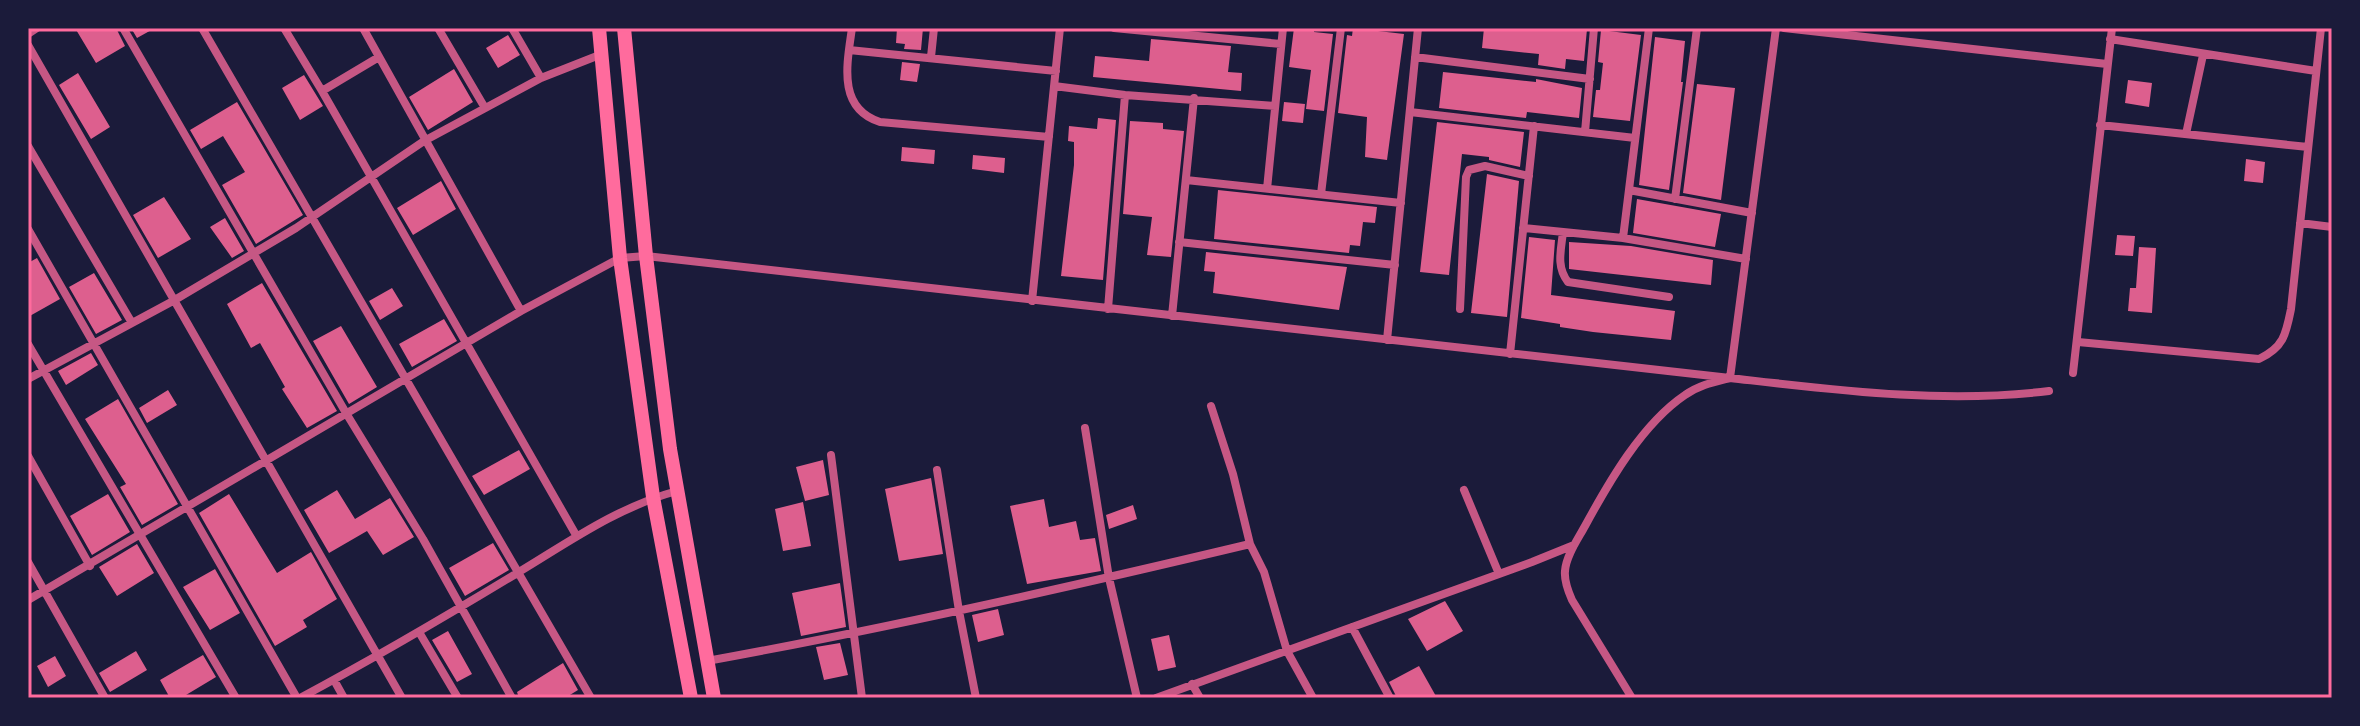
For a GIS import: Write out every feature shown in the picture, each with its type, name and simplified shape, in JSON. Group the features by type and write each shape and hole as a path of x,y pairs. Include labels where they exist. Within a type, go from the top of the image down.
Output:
{"main road":[{"path":"599,28 620,258 653,497 691,698"},
{"path":"624,28 646,256 677,491 714,698"}],"street":[{"path":"28,34 37,28"},
{"path":"123,28 346,413 462,606 512,698"},
{"path":"202,28 591,698"},
{"path":"284,28 576,535"},
{"path":"363,28 521,311"},
{"path":"438,28 485,108"},
{"path":"512,28 541,78"},
{"path":"852,28 848,87 852,101 868,118 880,122 1049,137"},
{"path":"931,57 934,28"},
{"path":"1032,301 1060,28"},
{"path":"1114,28 1281,44"},
{"path":"1267,189 1283,28"},
{"path":"1321,194 1341,28"},
{"path":"1387,340 1418,28"},
{"path":"1585,132 1594,28"},
{"path":"1623,238 1649,28"},
{"path":"1675,199 1697,28"},
{"path":"1730,378 1776,28"},
{"path":"1784,28 2107,64"},
{"path":"2073,373 2112,28"},
{"path":"2078,342 2259,359 2274,352 2285,340 2321,28"},
{"path":"2110,39 2316,71"},
{"path":"28,45 402,698"},
{"path":"849,50 1056,71"},
{"path":"28,379 173,301 311,218 424,141 541,78 602,54"},
{"path":"2186,134 2203,55"},
{"path":"322,91 379,57"},
{"path":"1415,57 1590,79"},
{"path":"1054,86 1125,95 1275,106"},
{"path":"1108,309 1125,95"},
{"path":"1172,316 1194,98"},
{"path":"1410,112 1635,138"},
{"path":"2100,125 2308,147"},
{"path":"1510,354 1534,126"},
{"path":"28,146 132,323"},
{"path":"1460,309 1466,177 1469,170 1485,166 1529,176"},
{"path":"1186,180 1401,203"},
{"path":"1629,190 1752,213"},
{"path":"2300,223 2332,227"},
{"path":"1523,228 1623,238 1746,259"},
{"path":"28,229 298,698 419,632 576,535 653,497 677,491"},
{"path":"1563,232 1560,263 1561,273 1568,282 1669,297"},
{"path":"1179,242 1395,265"},
{"path":"28,600 90,566 139,533 266,463 405,378 620,258 646,256 1880,393 1945,396 2049,391"},
{"path":"28,344 236,698"},
{"path":"1632,698 1572,600 1565,585 1565,568 1615,474 1652,425 1682,396 1707,383 1730,378"},
{"path":"1211,406 1233,474 1250,544 1264,572 1287,651 1313,698"},
{"path":"1085,428 1109,578 1137,698"},
{"path":"831,455 862,698"},
{"path":"28,456 90,566"},
{"path":"937,470 976,698"},
{"path":"1464,490 1499,574"},
{"path":"707,661 853,635 1250,544"},
{"path":"1156,698 1575,545"},
{"path":"28,562 105,698"},
{"path":"1352,627 1390,698"},
{"path":"419,632 458,698"},
{"path":"334,680 344,698"},
{"path":"1192,684 1200,698"}],"building":[{"path":"75,28 116,28 125,46 96,63"},
{"path":"131,28 155,28 137,38"},
{"path":"897,28 923,28 921,50 904,49 905,44 896,43"},
{"path":"1294,28 1314,28 1314,32 1333,34 1324,111 1306,109 1311,70 1289,67"},
{"path":"1353,28 1378,28 1378,31 1404,34 1387,160 1365,157 1367,117 1338,113 1347,35 1352,36"},
{"path":"1484,28 1587,29 1584,61 1566,59 1565,69 1538,65 1539,54 1482,48"},
{"path":"1601,30 1641,35 1630,121 1593,117 1603,63 1598,62"},
{"path":"508,35 520,55 498,68 486,48"},
{"path":"1655,37 1685,41 1669,190 1639,185"},
{"path":"1151,39 1231,46 1228,72 1242,73 1241,91 1093,77 1095,56 1149,61"},
{"path":"902,62 920,64 917,82 900,80"},
{"path":"454,69 473,102 428,130 409,97"},
{"path":"1443,72 1536,82 1536,79 1582,88 1579,118 1527,112 1526,118 1439,108"},
{"path":"78,73 110,127 91,139 59,85"},
{"path":"304,75 323,106 300,120 282,88"},
{"path":"2128,80 2152,83 2149,107 2125,103"},
{"path":"1697,84 1735,88 1721,200 1683,193"},
{"path":"237,102 303,215 256,244 222,185 245,172 223,136 201,149 190,130"},
{"path":"1284,102 1305,104 1303,123 1282,121"},
{"path":"1098,118 1116,120 1103,280 1061,276 1074,165 1074,142 1068,141 1069,126 1097,129"},
{"path":"1130,121 1163,123 1163,129 1184,131 1171,257 1147,255 1152,217 1123,214"},
{"path":"1437,122 1524,132 1520,167 1489,160 1489,157 1462,154 1449,275 1420,272"},
{"path":"902,147 935,150 934,164 901,161"},
{"path":"973,155 1005,158 1004,173 972,169"},
{"path":"2246,159 2265,162 2263,183 2244,181"},
{"path":"1487,174 1519,181 1507,317 1471,313"},
{"path":"441,181 456,209 413,235 397,208"},
{"path":"1218,190 1377,207 1375,223 1363,222 1360,246 1350,245 1349,253 1214,239"},
{"path":"164,197 191,239 158,258 133,215"},
{"path":"1637,199 1721,214 1715,247 1633,233"},
{"path":"225,218 244,251 232,258 210,227"},
{"path":"2117,235 2135,236 2133,256 2115,255"},
{"path":"1529,237 1555,240 1551,295 1675,311 1671,340 1593,332 1521,318"},
{"path":"1569,242 1631,246 1713,260 1711,285 1569,269"},
{"path":"2139,247 2156,248 2152,313 2128,311 2130,288 2136,288"},
{"path":"1206,252 1347,267 1339,310 1213,293 1215,272 1204,271"},
{"path":"37,258 60,299 28,317 28,263"},
{"path":"94,273 122,320 96,334 69,287"},
{"path":"262,283 337,411 307,428 282,389 285,387 260,343 251,348 227,304"},
{"path":"392,288 403,306 380,320 369,301"},
{"path":"444,319 457,341 412,367 399,344"},
{"path":"341,326 377,387 349,404 313,341"},
{"path":"91,353 98,365 66,385 58,371"},
{"path":"168,390 177,405 147,423 139,408"},
{"path":"118,399 178,504 142,525 120,487 126,484 85,419"},
{"path":"519,450 530,469 484,495 472,476"},
{"path":"823,460 829,495 805,501 796,467"},
{"path":"931,478 943,554 899,561 885,489"},
{"path":"337,490 355,519 390,498 414,537 383,555 367,531 329,553 304,510"},
{"path":"108,494 130,532 92,555 70,516"},
{"path":"229,494 277,573 311,552 337,599 303,620 307,627 275,646 199,513"},
{"path":"1044,499 1049,527 1076,521 1080,540 1095,538 1101,571 1027,584 1010,506"},
{"path":"803,502 811,546 783,551 775,509"},
{"path":"1133,505 1137,519 1109,529 1106,515"},
{"path":"493,543 509,570 465,596 449,568"},
{"path":"137,544 154,573 117,596 99,567"},
{"path":"215,569 240,613 210,630 183,587"},
{"path":"840,583 846,627 801,636 792,593"},
{"path":"1445,601 1463,631 1427,651 1408,619"},
{"path":"998,609 1004,635 978,642 972,615"},
{"path":"448,631 472,674 457,682 432,640"},
{"path":"1169,635 1176,667 1158,671 1151,639"},
{"path":"840,643 848,675 824,680 816,647"},
{"path":"136,651 147,670 110,692 99,673"},
{"path":"203,655 216,677 181,698 170,698 160,680"},
{"path":"55,656 66,676 48,687 37,666"},
{"path":"563,663 578,690 565,698 519,698 517,692"},
{"path":"1419,666 1437,698 1397,698 1389,682"}]}
